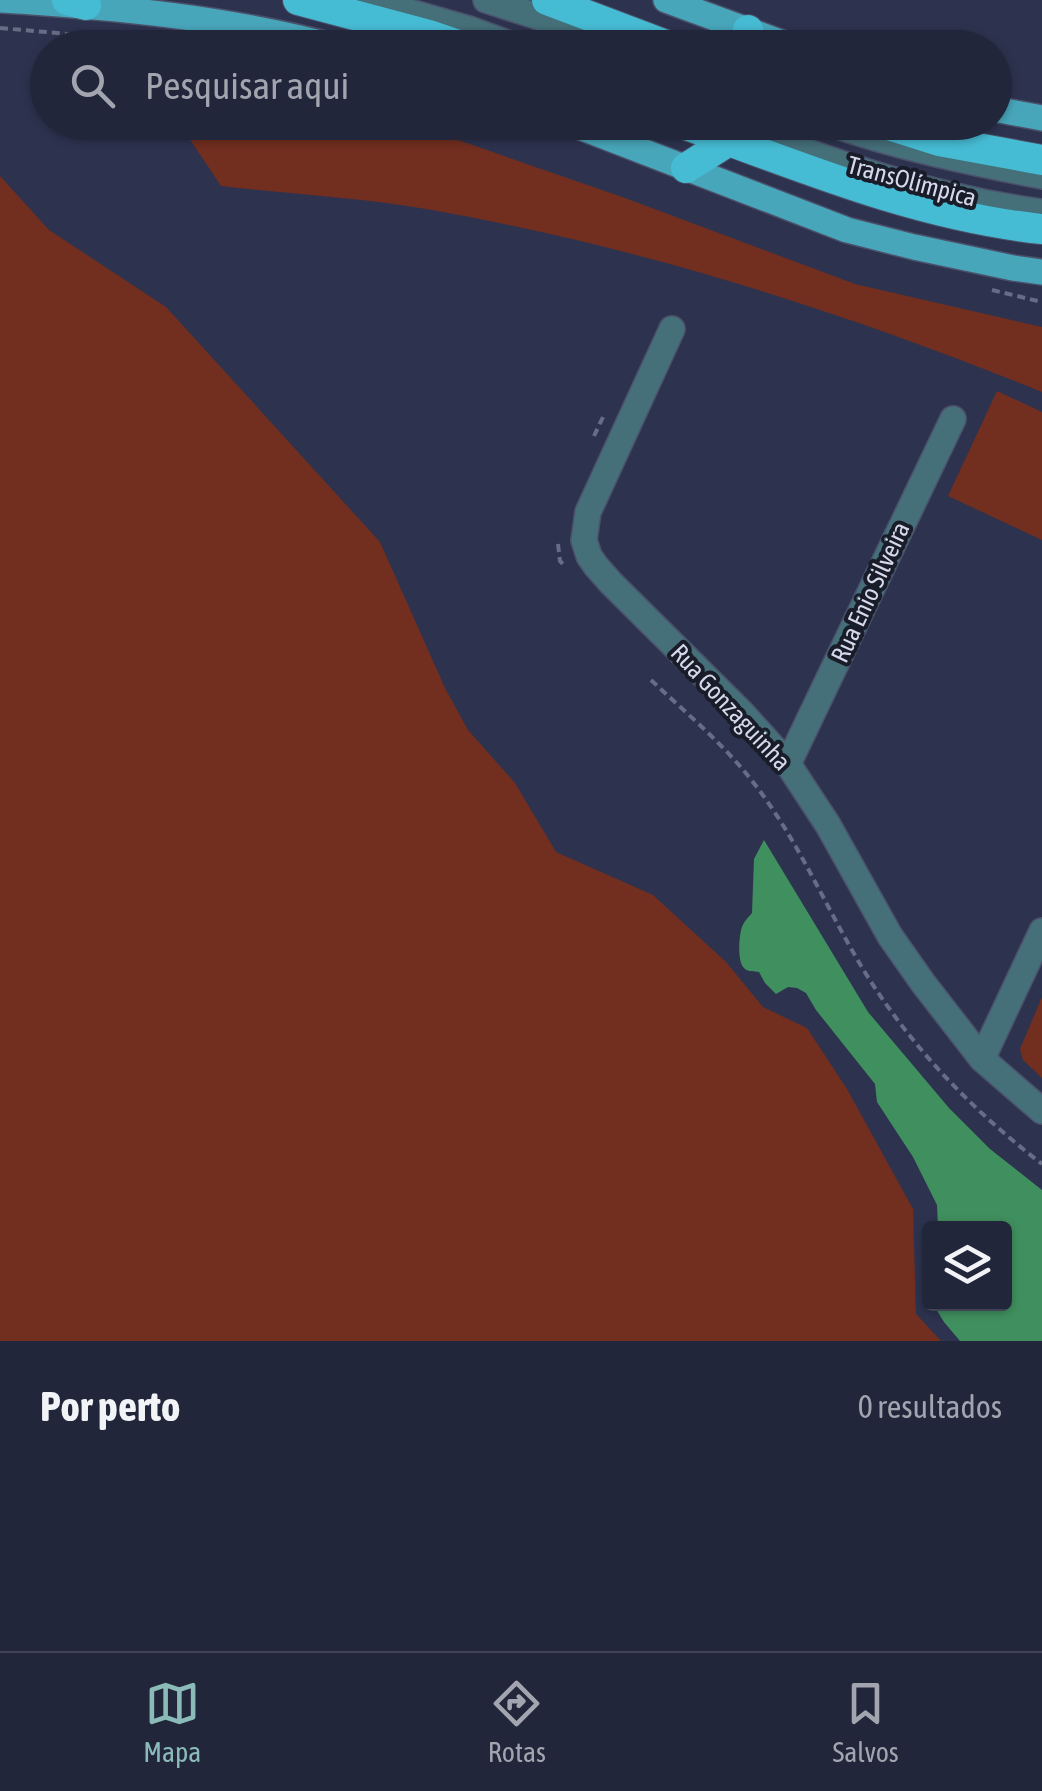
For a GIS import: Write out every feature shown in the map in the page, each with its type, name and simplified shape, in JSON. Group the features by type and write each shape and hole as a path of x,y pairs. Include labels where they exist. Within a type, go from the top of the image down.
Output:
{"highway":[{"path":"298,0 410,30"},
{"path":"547,0 626,30"},
{"path":"686,168 720,140"},
{"path":"760,140 860,188 940,210 1042,229"},
{"path":"936,140 1042,160"}],"main road":[{"path":"1,0 77,3 260,30"},
{"path":"666,0 731,30"},
{"path":"1012,112 1042,118"},
{"path":"614,140 848,230 1042,272"}],"street":[{"path":"368,0 474,30"},
{"path":"486,0 572,30"},
{"name":"TransOlímpica","path":"771,140 931,189 1042,212"},
{"name":"TransOlímpica","path":"880,140 942,157 1042,176"},
{"name":"Rua Gonzaguinha","path":"672,329 588,512 584,540 589,556 610,583 742,712 788,764 828,825 890,936 922,982 982,1059 1042,1111"},
{"name":"Rua Enio Silveira","path":"788,764 953,419"},
{"path":"982,1059 1042,931"}],"path":[{"path":"0,28 30,31"},
{"path":"651,680 750,778 792,841 866,974 928,1058 956,1091 1042,1164"}],"shaded area":[{"path":"190,140 458,140 855,284 1042,327 1042,392 818,309 588,243 406,206 221,186"},
{"path":"0,176 49,230 166,307 380,542 445,688 468,730 515,783 556,852 653,895 726,962 763,1007 807,1028 847,1089 913,1209 916,1314 941,1341 0,1341"},
{"path":"997,391 1042,412 1042,540 948,496"},
{"path":"764,840 868,1012 949,1108 990,1149 1042,1190 1042,1341 960,1341 937,1311 1012,1311 1012,1221 938,1221 937,1205 913,1157 877,1102 875,1084 806,993 788,987 776,994 759,972 742,965 739,948 741,931 752,913 754,859"},
{"path":"1042,997 1042,1078 1023,1060 1020,1049"}]}
